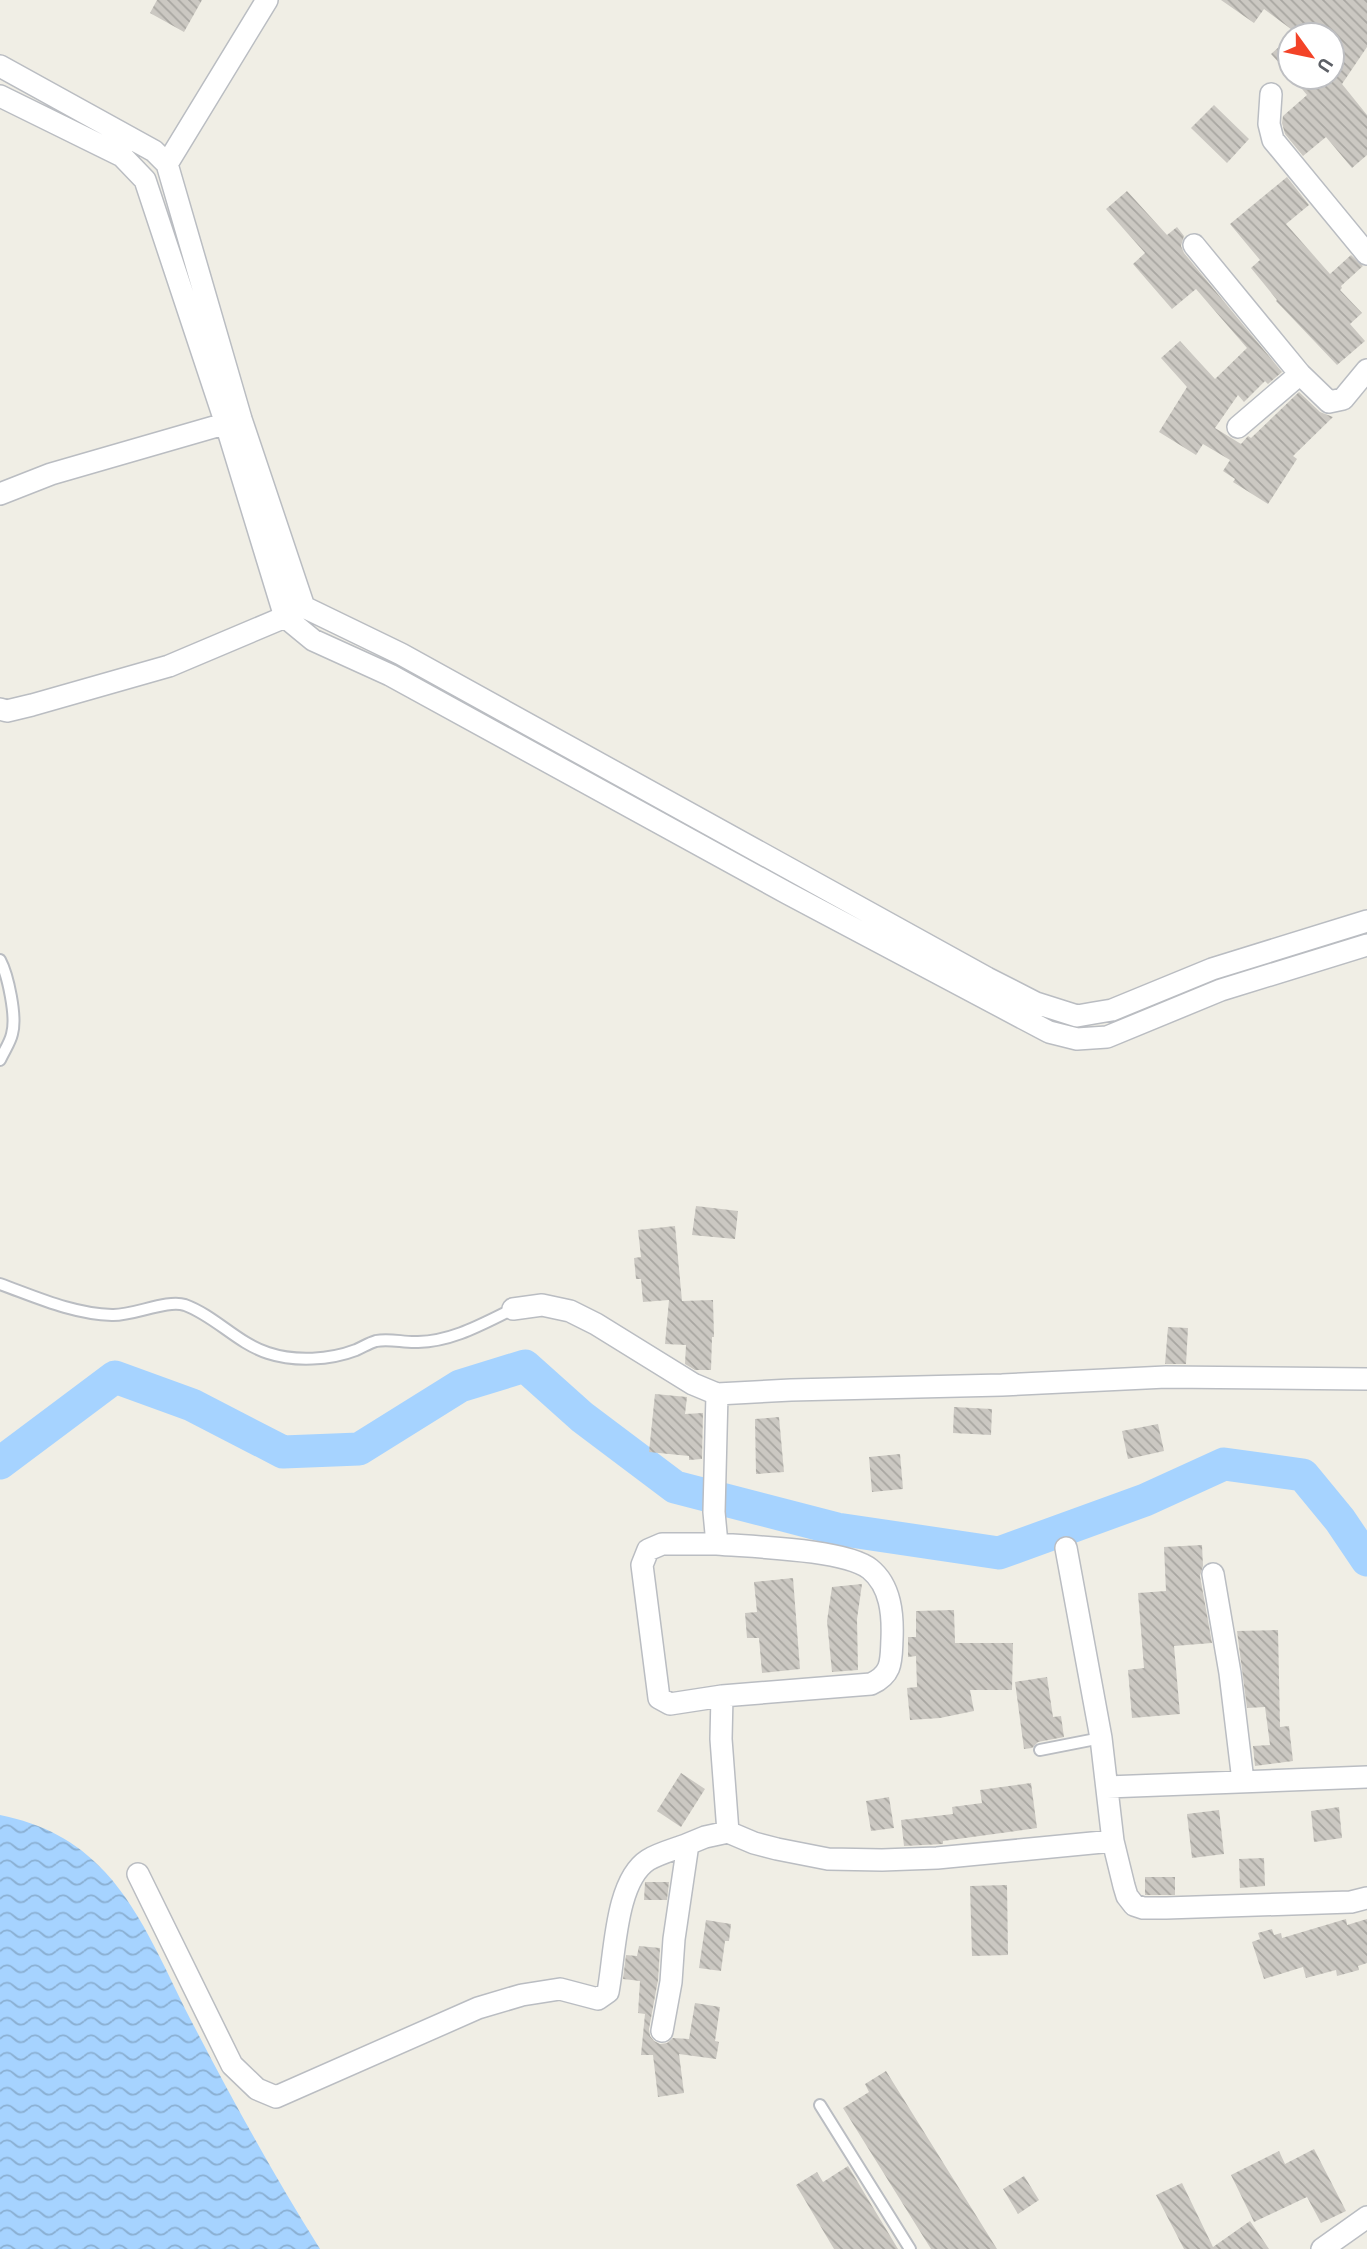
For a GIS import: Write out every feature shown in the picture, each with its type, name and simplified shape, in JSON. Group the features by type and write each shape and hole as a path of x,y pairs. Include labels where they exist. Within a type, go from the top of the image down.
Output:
{"street":[{"path":"167,164 267,0"},
{"path":"195,297 145,180 122,156 2,97 9,70 154,150 167,164 195,297 295,612 313,639 390,675 787,893 1049,1032 1077,1039 1107,1037 1221,990 1367,944"},
{"path":"1271,94 1269,124 1273,141 1367,254"},
{"path":"1194,245 1300,374 1329,402 1343,399 1367,370"},
{"path":"1238,427 1300,374"},
{"path":"0,494 51,474 234,421"},
{"path":"0,709 7,711 32,705 169,666 295,612 401,654 1024,997 1077,1016 1112,1010 1212,969 1367,921"},
{"path":"390,675 401,654"},
{"path":"787,893 799,874"},
{"path":"1212,969 1221,990"},
{"path":"513,1309 542,1306 570,1311 693,1384 717,1394 1166,1377 1367,1379"},
{"path":"717,1394 717,1544"},
{"path":"663,1544 717,1544 817,1552 862,1563 873,1571 884,1587 893,1615 891,1662 888,1671 871,1684 722,1696 670,1704 659,1698 642,1565 648,1550 663,1544"},
{"path":"1066,1548 1101,1738 1113,1841 1127,1896 1133,1905 1143,1908 1351,1902 1367,1898"},
{"path":"1213,1574 1230,1673 1243,1782"},
{"path":"722,1696 721,1739 728,1832"},
{"path":"1107,1787 1367,1777"},
{"path":"138,1874 232,2065 257,2089 276,2097 478,2008 522,1995 560,1989 602,1998 608,1992 615,1934 632,1875 648,1860 705,1837 728,1832 754,1843 815,1856 882,1860 937,1858 1113,1841"},
{"path":"662,2031 671,1982 674,1939 688,1844"},
{"path":"1322,2249 1367,2217"}],"lane":[{"path":"0,960 4,968 14,1031 0,1060"},
{"path":"0,1284 84,1313 115,1315 183,1304 246,1343 268,1353 299,1358 330,1357 387,1339 417,1342 450,1338 513,1309"},
{"path":"1040,1750 1101,1738"},
{"path":"820,2105 909,2249"}],"water":[{"path":"0,1815 30,1823 70,1842 94,1861 119,1889 143,1926 255,2140 320,2249 0,2249"}],"building":[{"path":"157,0 202,0 184,32 150,13"},
{"path":"1221,0 1367,0 1367,47 1346,78 1346,21 1280,21 1264,9 1254,23"},
{"path":"1346,89 1367,115 1367,155 1352,168 1326,137 1303,156 1285,134 1283,116 1307,95 1304,91"},
{"path":"1214,105 1249,139 1227,163 1191,128"},
{"path":"1287,177 1309,205 1286,224 1330,274 1351,255 1363,266 1340,290 1362,313 1350,324 1365,341 1337,365 1276,301 1251,268 1260,260 1230,224"},
{"path":"1127,191 1167,235 1177,227 1184,236 1181,246 1184,253 1282,372 1268,384 1265,381 1244,402 1238,395 1215,428 1241,444 1248,436 1251,438 1299,392 1320,412 1333,417 1293,456 1297,459 1268,504 1233,482 1235,479 1223,471 1230,460 1203,444 1196,455 1159,432 1187,387 1161,358 1180,341 1215,379 1247,348 1196,289 1172,309 1133,264 1145,253 1106,209"},
{"path":"696,1206 738,1211 735,1239 692,1235"},
{"path":"675,1226 682,1301 713,1300 711,1370 695,1370 685,1364 686,1345 665,1344 669,1300 643,1302 641,1279 636,1279 634,1258 641,1257 638,1230"},
{"path":"1168,1327 1188,1328 1186,1364 1165,1364"},
{"path":"655,1394 687,1397 685,1414 703,1413 702,1459 689,1460 689,1456 649,1452"},
{"path":"954,1407 992,1409 991,1435 953,1433"},
{"path":"779,1417 784,1472 756,1474 755,1419"},
{"path":"1158,1424 1164,1451 1128,1459 1122,1431"},
{"path":"900,1454 903,1489 872,1492 869,1457"},
{"path":"1202,1545 1203,1566 1200,1576 1212,1643 1174,1646 1180,1714 1132,1718 1128,1670 1144,1668 1138,1593 1166,1591 1164,1547"},
{"path":"793,1578 800,1669 762,1673 759,1638 747,1638 745,1613 757,1612 754,1582"},
{"path":"862,1584 857,1619 858,1670 832,1672 827,1621 832,1587"},
{"path":"954,1610 955,1643 1013,1643 1012,1690 970,1690 974,1711 940,1718 910,1720 907,1688 917,1687 916,1656 908,1657 908,1637 916,1637 916,1611"},
{"path":"1278,1630 1280,1727 1289,1726 1293,1761 1255,1766 1253,1746 1270,1745 1265,1707 1247,1708 1237,1631"},
{"path":"1047,1677 1053,1717 1061,1716 1064,1737 1038,1742 1032,1748 1024,1749 1015,1682"},
{"path":"681,1773 705,1789 681,1827 657,1811"},
{"path":"1031,1783 1037,1828 943,1841 943,1844 904,1846 901,1820 953,1814 952,1807 982,1803 980,1790"},
{"path":"889,1797 894,1828 871,1831 866,1801"},
{"path":"1339,1807 1342,1838 1314,1842 1311,1811"},
{"path":"1219,1810 1224,1854 1192,1858 1187,1814"},
{"path":"1264,1858 1265,1886 1240,1888 1239,1859"},
{"path":"1145,1877 1175,1877 1175,1895 1145,1895"},
{"path":"645,1882 669,1882 667,1900 644,1900"},
{"path":"1007,1885 1008,1955 972,1956 970,1886"},
{"path":"1346,1919 1347,1925 1367,1919 1367,1963 1358,1966 1359,1970 1337,1976 1336,1970 1306,1978 1303,1967 1264,1979 1252,1942 1260,1939 1258,1933 1272,1929 1274,1935 1281,1933 1282,1938"},
{"path":"706,1920 731,1924 729,1941 725,1941 721,1971 699,1968"},
{"path":"639,1946 660,1948 658,1980 649,2029 654,2041 660,2044 673,2038 689,2039 695,2003 720,2007 715,2041 719,2042 716,2059 679,2054 684,2093 658,2097 653,2055 641,2055 645,2014 638,2013 640,1981 623,1979 626,1955 637,1956"},
{"path":"886,2071 997,2249 931,2249 843,2108 869,2092 865,2084"},
{"path":"1314,2149 1346,2211 1321,2223 1307,2197 1254,2222 1231,2175 1279,2151 1285,2164"},
{"path":"848,2166 898,2249 834,2249 796,2185 817,2172 823,2182"},
{"path":"1024,2176 1039,2200 1018,2214 1003,2189"},
{"path":"1182,2183 1213,2247 1250,2221 1269,2249 1184,2249 1156,2195"}],"waterway":[{"path":"0,1463 115,1377 192,1405 283,1452 359,1449 460,1386 525,1366 582,1417 675,1487 837,1529 999,1553 1145,1500 1224,1464 1303,1475 1340,1520 1367,1560"}]}
